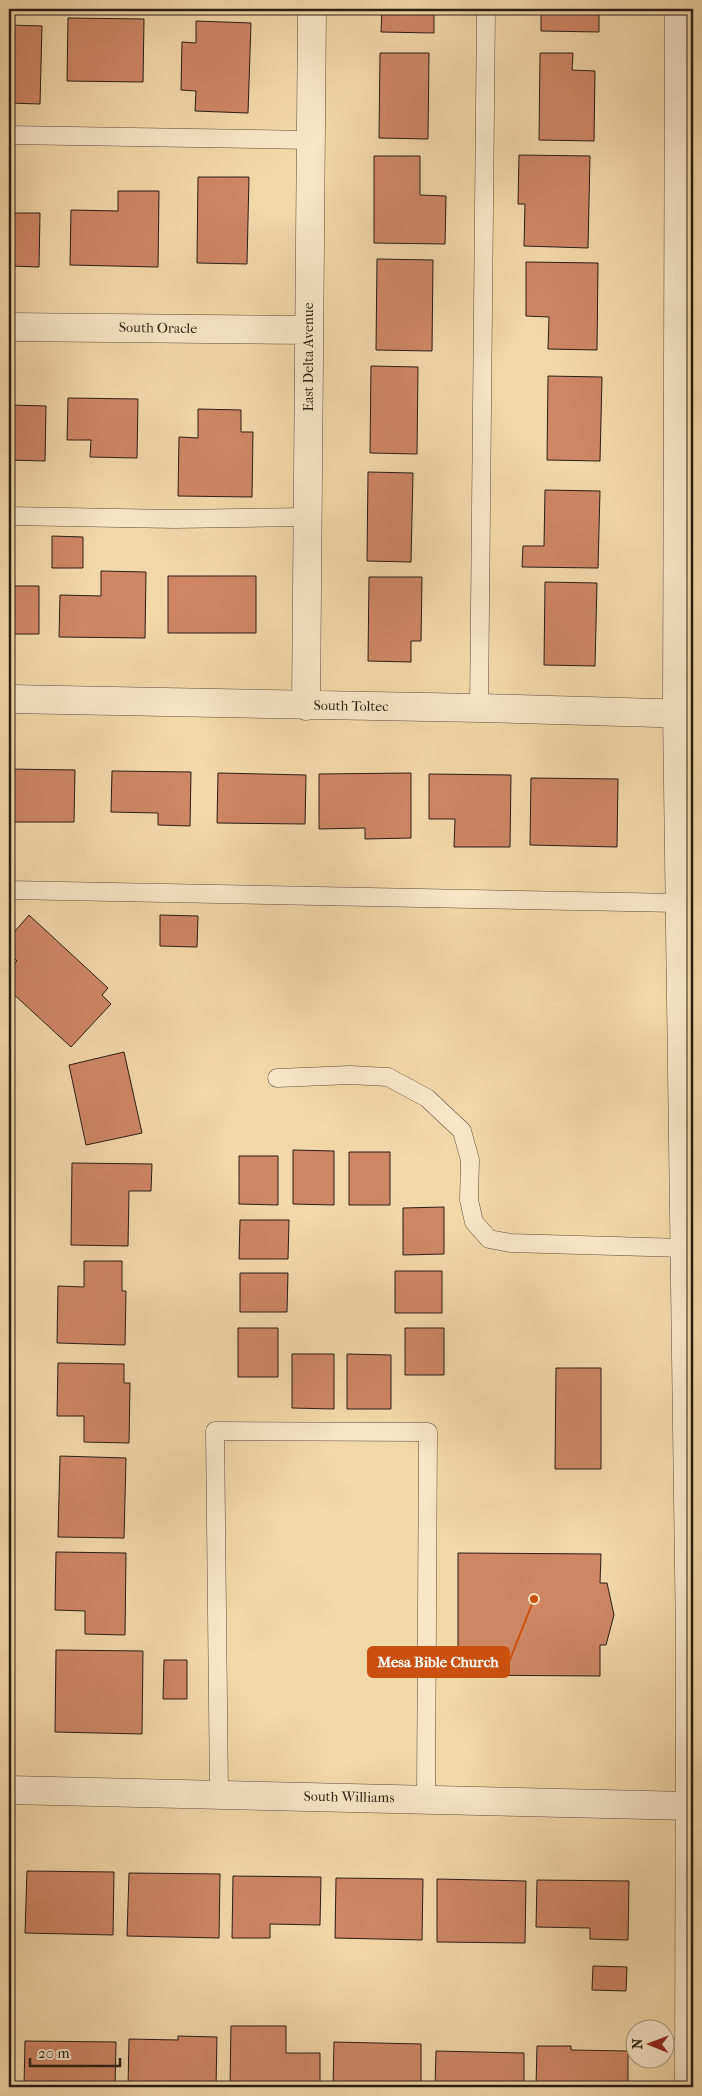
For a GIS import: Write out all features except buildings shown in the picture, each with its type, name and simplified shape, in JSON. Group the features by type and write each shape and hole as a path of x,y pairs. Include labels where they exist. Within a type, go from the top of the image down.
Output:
{"street":[{"name":"East Delta Avenue","path":"306,706 312,9"},
{"path":"679,9 685,713 678,903 686,957 689,1181 683,1248 691,1640 689,2087"},
{"name":"South Oracle","path":"9,327 308,330"},
{"name":"South Toltec","path":"9,700 685,713"},
{"name":"South Williams","path":"9,1790 690,1806"}],"lane":[{"path":"479,708 486,9"},
{"path":"9,135 310,140"},
{"path":"9,516 174,519 307,517"},
{"path":"9,890 678,903"},
{"path":"277,1078 350,1075 388,1077 427,1098 462,1131 470,1160 469,1200 474,1222 489,1239 510,1244 683,1248"},
{"path":"218,1794 215,1431 428,1432 426,1799"}],"place":[{"name":"Mesa Bible Church","path":"534,1599"}]}
